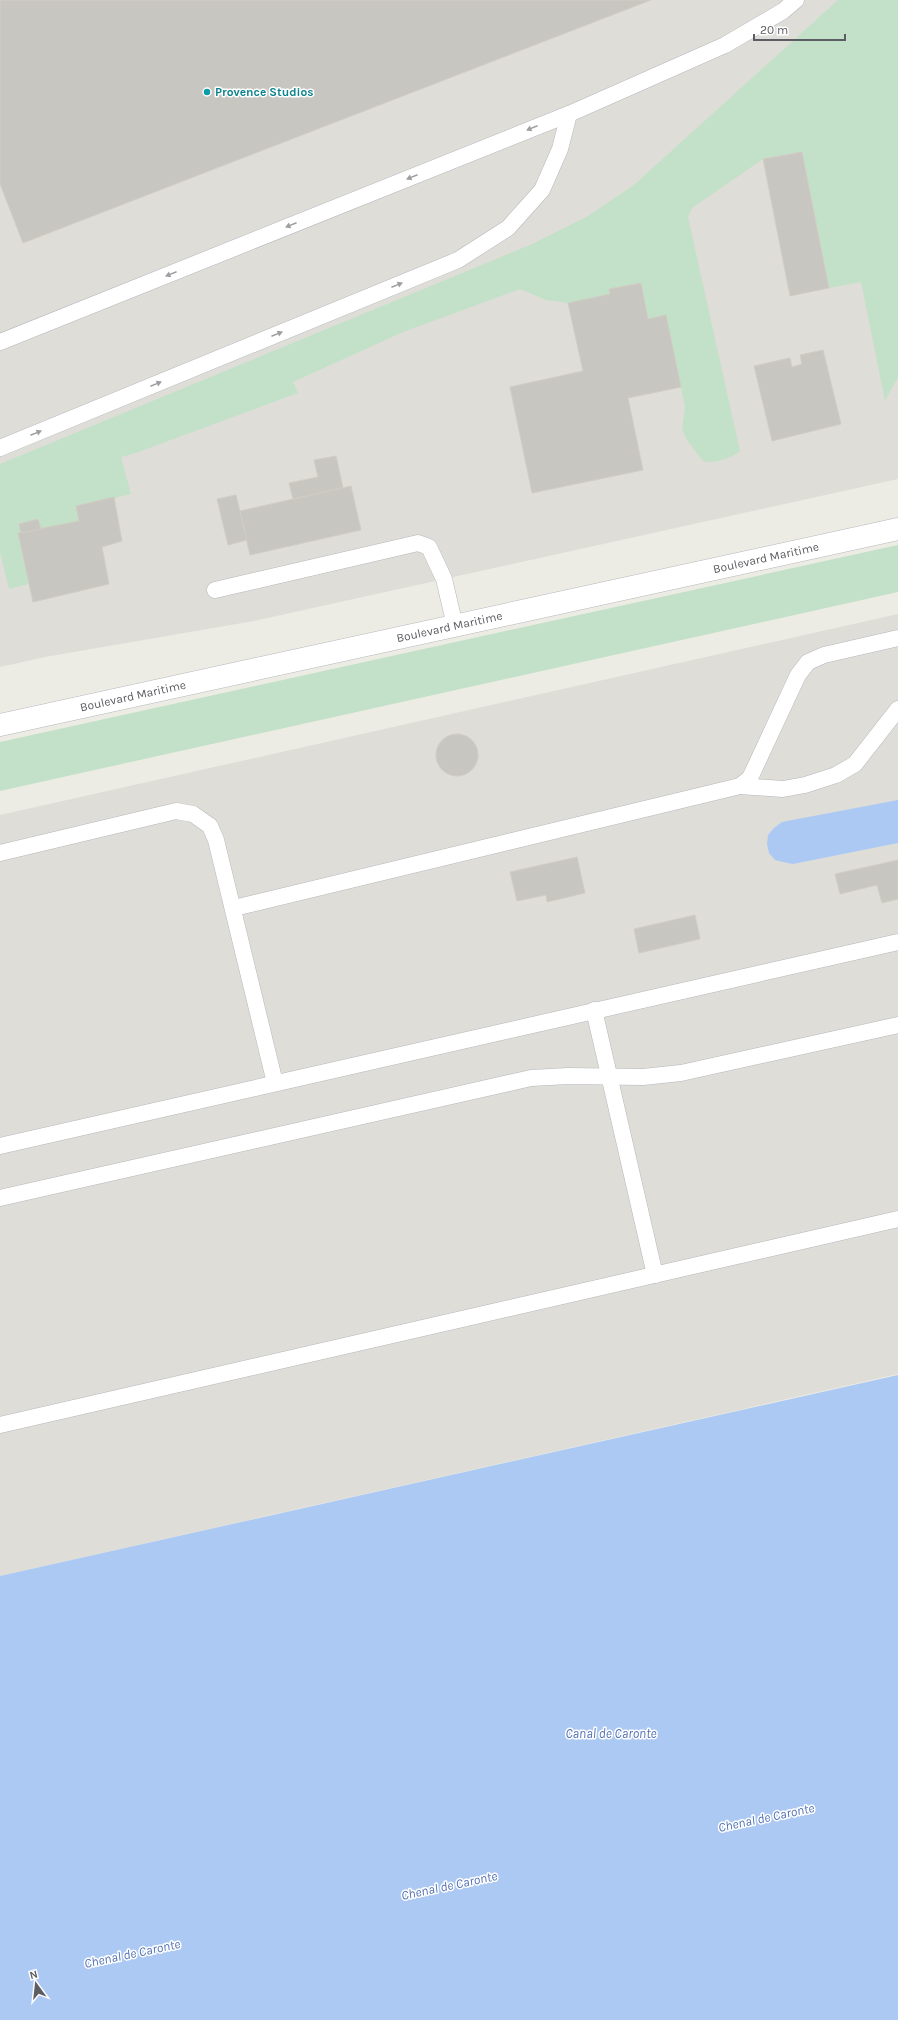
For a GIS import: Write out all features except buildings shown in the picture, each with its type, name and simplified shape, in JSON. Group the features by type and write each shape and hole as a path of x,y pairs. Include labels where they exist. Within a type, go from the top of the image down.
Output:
{"street":[{"name":"Boulevard Maritime","path":"0,724 898,529"}],"lane":[{"path":"0,342 569,114 725,46 783,11 796,0"},
{"path":"0,448 458,260 508,228 542,190 560,149 569,114"},
{"path":"215,590 418,543 429,547 444,579 455,626"},
{"path":"740,786 750,778 798,675 808,662 824,655 898,638"},
{"path":"234,908 740,786 782,789 805,785 836,775 855,764 898,709"},
{"path":"0,853 176,811 193,814 210,826 216,840 234,908 275,1083"},
{"path":"0,1146 898,942"},
{"path":"594,1010 654,1275"},
{"path":"0,1198 531,1078 609,1076 643,1077 681,1073 898,1025"},
{"path":"0,1425 898,1219"}],"shaded area":[{"path":"0,0 898,0 898,479 254,621 45,657 0,667"},
{"path":"898,614 898,1374 0,1576 0,815"}],"green space":[{"path":"838,0 898,0 898,377 885,401 861,282 829,288 802,152 763,159 692,208 688,217 740,451 732,456 712,462 703,461 687,440 682,429 685,406 666,316 648,319 641,283 610,289 610,294 568,303 546,300 520,289 403,332 293,382 298,393 133,454 121,457 131,494 76,507 79,521 41,529 38,519 19,524 21,533 18,534 29,584 9,589 0,552 0,464 530,245 588,216 634,185"},
{"path":"898,545 898,592 0,791 0,742"}],"water":[{"path":"898,800 898,843 793,864 775,860 769,853 767,844 768,835 782,822"},
{"name":"Canal de Caronte","path":"898,1375 898,2020 0,2020 0,1576"}],"place":[{"name":"Provence Studios","path":"207,92"}],"water label":[{"name":"Chenal de Caronte","path":"766,1817"},
{"name":"Chenal de Caronte","path":"449,1885"},
{"name":"Chenal de Caronte","path":"132,1953"}]}
